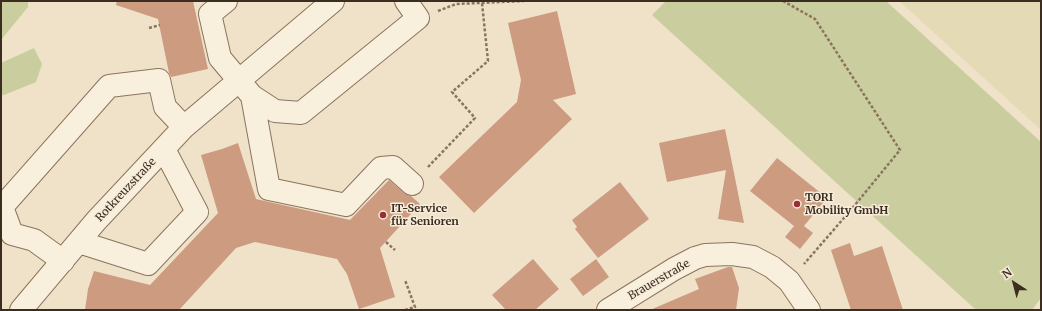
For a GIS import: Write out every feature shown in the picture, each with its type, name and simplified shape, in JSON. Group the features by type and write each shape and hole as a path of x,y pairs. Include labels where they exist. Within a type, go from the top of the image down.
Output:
{"street":[{"path":"226,1 210,14 220,58 246,88 274,111 301,113 412,10"},
{"name":"Rotkreuzstraße","path":"21,310 96,221 184,127 246,88 333,1"},
{"path":"63,261 34,240 12,234 2,208 109,86 159,80 165,107 184,127"},
{"path":"246,88 269,189 346,205 382,168 393,167 412,184"},
{"path":"79,242 148,264 197,212 164,149"},
{"name":"Brauerstraße","path":"608,310 674,269 695,258 705,255 732,254 753,257 772,266 789,281 809,310"}],"path":[{"path":"412,10 455,2 482,3 524,1"},
{"path":"783,1 815,19 900,150 850,211 789,281"},
{"path":"412,184 474,118 452,92 488,61 482,3"},
{"path":"149,28 160,25"},
{"path":"386,242 394,250"},
{"path":"405,280 414,307 405,310"}],"shaded area":[{"path":"899,1 1041,1 1041,130"}],"green space":[{"path":"1,1 28,1 28,7 1,40"},
{"path":"666,1 886,1 1041,142 1041,298 1032,310 976,310 652,15"},
{"path":"34,48 42,64 36,82 1,95 1,63"}],"building":[{"path":"117,1 193,1 208,69 171,77 158,19 116,5"},
{"path":"557,11 576,94 553,100 572,119 474,213 439,177 517,102 521,80 508,23"},
{"path":"725,129 744,223 718,219 726,170 667,182 659,143"},
{"path":"238,143 256,199 350,220 389,180 420,204 380,248 395,297 359,309 347,274 337,259 255,242 236,248 179,310 85,310 88,289 94,271 150,285 218,213 201,155"},
{"path":"777,158 827,198 804,226 813,233 800,249 785,237 794,226 750,191"},
{"path":"620,182 649,219 598,258 575,229 577,227 572,220"},
{"path":"850,243 854,256 882,246 903,310 851,310 831,250"},
{"path":"533,259 559,289 535,310 506,310 492,295"},
{"path":"596,259 609,277 583,296 570,279"},
{"path":"728,267 732,267 739,288 736,310 650,310 699,289 695,279"}],"place":[{"name":"TORI Mobility GmbH","path":"797,204"},
{"name":"IT-Service für Senioren","path":"383,215"}]}
